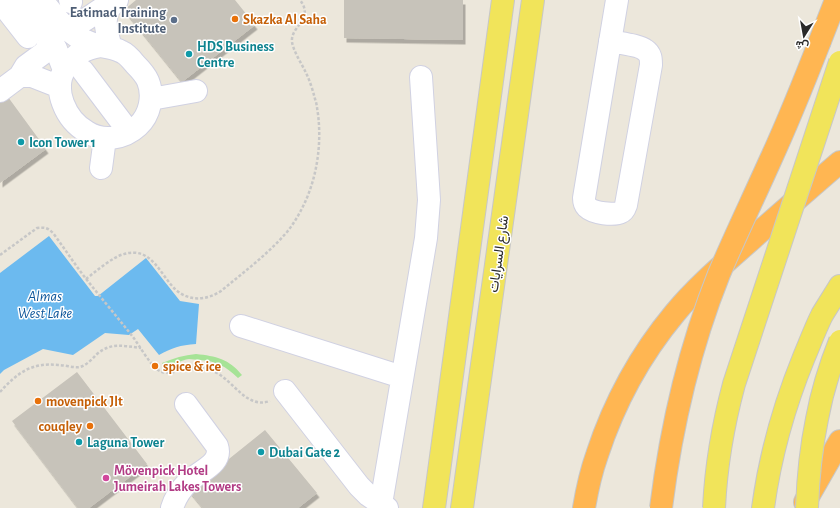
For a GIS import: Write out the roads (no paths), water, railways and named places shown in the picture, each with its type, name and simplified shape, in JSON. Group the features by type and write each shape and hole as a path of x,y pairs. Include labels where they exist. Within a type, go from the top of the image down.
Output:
{"highway":[{"path":"661,508 678,405 704,318 719,275 787,123 836,0"},
{"path":"584,508 596,456 617,404 629,379 660,332 675,312 710,276 840,162"},
{"path":"801,508 840,441"}],"main road":[{"name":"شارع السرايات","path":"434,508 503,0"},
{"name":"شارع السرايات","path":"462,508 533,0"},
{"path":"714,508 723,427 734,384 840,62"},
{"path":"492,84 521,88"},
{"path":"763,508 770,465 783,415 820,320 840,286"},
{"path":"807,508 808,478 817,418 824,389 840,341"}],"lane":[{"path":"42,0 58,33 60,59 85,64 134,129"},
{"path":"610,42 645,49 651,59 626,205 620,213 616,214 591,210 587,207 584,198 610,42 617,0"},
{"path":"7,80 24,69 45,52 58,33 78,24 115,2"},
{"path":"7,80 85,64 122,52 141,70 148,80 150,89 151,99 149,109 144,118 134,129 122,136 114,138 96,136 87,132 69,115 60,95 85,64 105,25 109,10 115,2"},
{"path":"8,8 58,33 72,34 91,44 85,64"},
{"path":"8,8 28,37"},
{"path":"285,391 359,486 368,495 384,506 402,377 426,238 429,200 421,77"},
{"path":"151,99 196,92"},
{"path":"100,168 105,138"},
{"path":"241,326 402,377"},
{"path":"172,508 182,488 190,480 213,463 218,455 217,446 186,404"}],"water":[{"name":"Almas West Lake","path":"49,236 95,296 98,296 146,258 180,301 199,304 196,344 176,347 159,355 138,329 129,335 105,333 73,355 43,349 4,370 0,374 0,273"}],"place":[{"name":"Skazka Al Saha","path":"235,19"},
{"name":"Eatimad Training Institute","path":"174,20"},
{"name":"HDS Business Centre","path":"189,54"},
{"name":"Icon Tower 1","path":"21,142"},
{"name":"spice & ice","path":"155,366"},
{"name":"movenpick Jlt","path":"38,401"},
{"name":"couqley","path":"90,426"},
{"name":"Laguna Tower","path":"79,442"},
{"name":"Dubai Gate 2","path":"261,452"},
{"name":"Mövenpick Hotel Jumeirah Lakes Towers","path":"106,478"}]}
